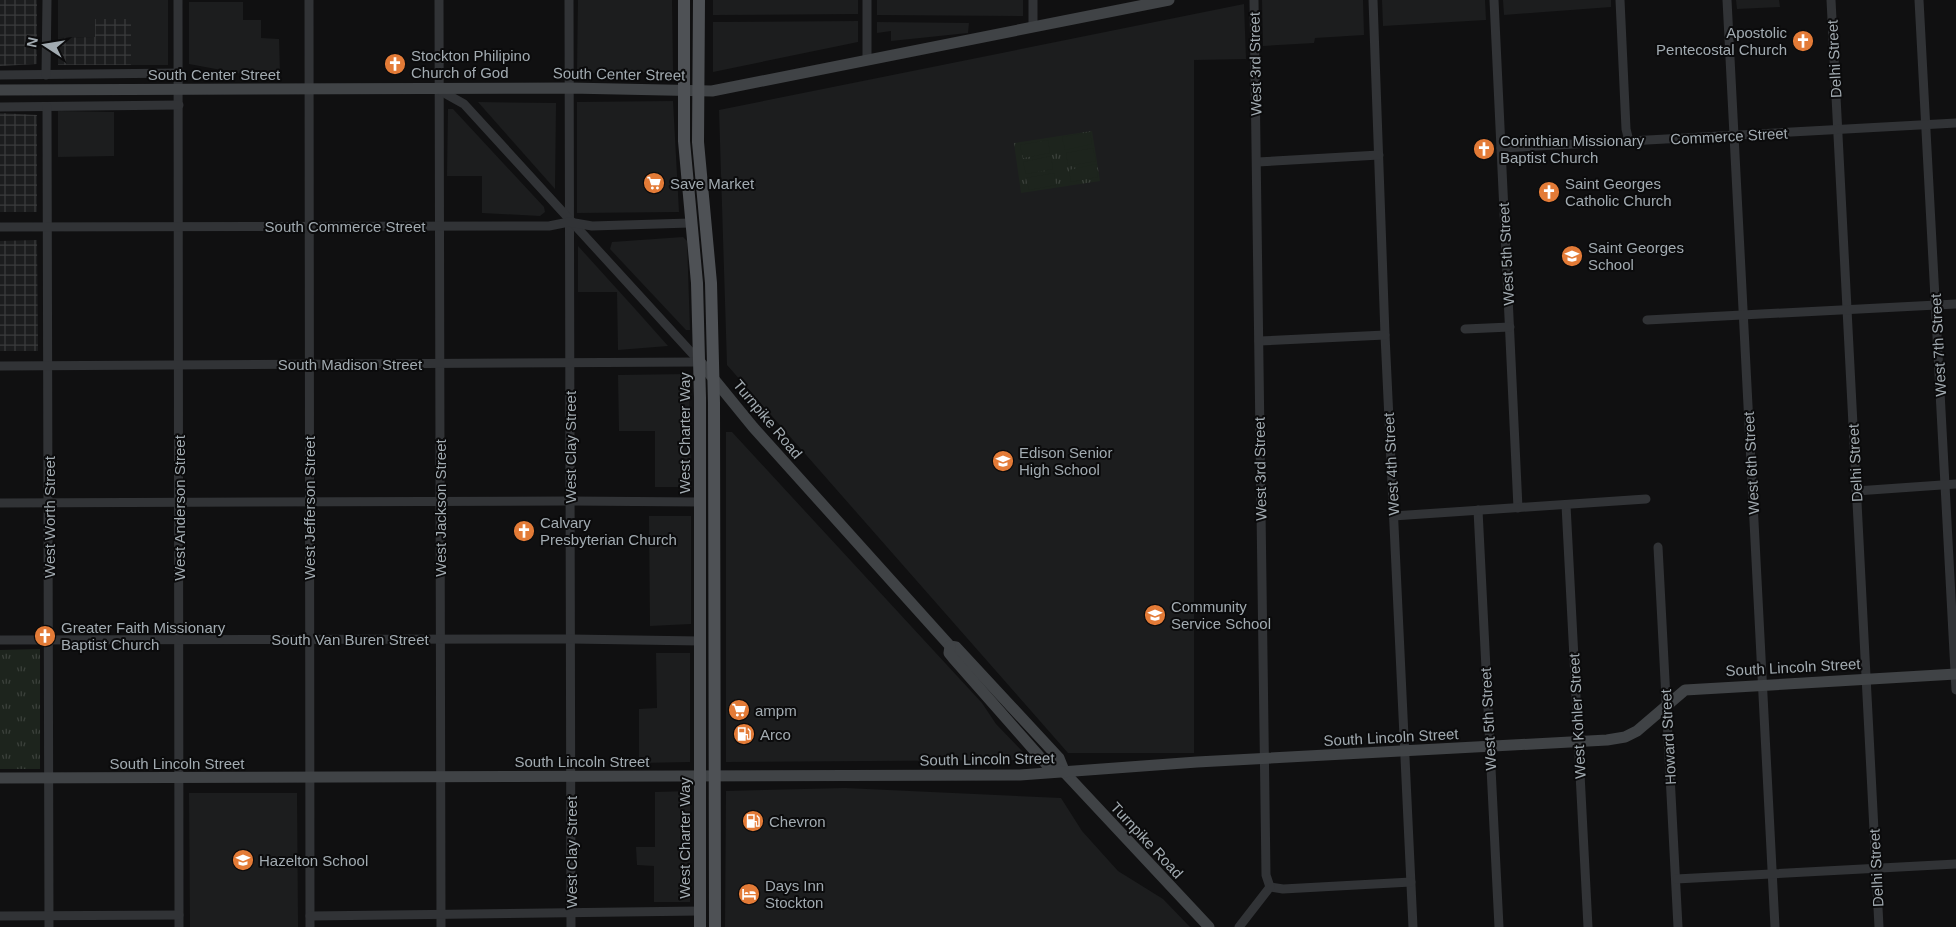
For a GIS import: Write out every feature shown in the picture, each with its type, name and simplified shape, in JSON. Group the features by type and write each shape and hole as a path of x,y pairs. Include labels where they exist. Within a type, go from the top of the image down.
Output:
{"main road":[{"name":"West Charter Way","path":"684,0 684,142 697,283 700,362 700,927"},
{"name":"West Charter Way","path":"699,0 700,177 711,283 713,376 715,927"},
{"path":"700,502 706,505 708,540 713,543"},
{"path":"700,641 706,647 707,676 713,685"},
{"path":"700,911 708,927"}],"street":[{"path":"46,75 47,0"},
{"name":"West Anderson Street","path":"178,0 179,927"},
{"name":"West Jefferson Street","path":"309,0 310,927"},
{"name":"West Jackson Street","path":"439,0 440,927"},
{"name":"West Clay Street","path":"570,0 571,927"},
{"path":"866,0 867,60"},
{"path":"1033,0 1033,27"},
{"name":"South Center Street","path":"3,90 439,90 570,88 712,91 1169,0"},
{"name":"West 3rd Street","path":"1254,0 1266,875 1270,887"},
{"name":"West 4th Street","path":"1372,0 1393,516 1406,751 1413,927"},
{"name":"West 5th Street","path":"1494,0 1518,508"},
{"path":"1620,0 1626,129 1629,142"},
{"name":"West 6th Street","path":"1728,0 1775,927"},
{"name":"Delhi Street","path":"1831,0 1879,927"},
{"name":"West 7th Street","path":"1920,0 1956,690"},
{"name":"South Center Street","path":"0,76 179,73"},
{"name":"Turnpike Road","path":"439,90 464,104 713,376 753,427 950,646 956,647 1059,758 1064,773"},
{"name":"South Center Street","path":"0,107 179,105"},
{"name":"West Worth Street","path":"47,107 49,927"},
{"name":"Commerce Street","path":"1501,148 1956,123"},
{"path":"1256,162 1379,155"},
{"name":"South Commerce Street","path":"0,227 549,226 570,222 592,226 690,222"},
{"path":"1647,320 1956,304"},
{"path":"1464,329 1510,327"},
{"path":"1259,341 1385,335"},
{"name":"South Madison Street","path":"0,366 700,362"},
{"path":"1856,491 1956,484"},
{"path":"1393,516 1566,506 1646,499"},
{"path":"0,503 700,502"},
{"name":"West Kohler Street","path":"1566,506 1588,927"},
{"name":"West 5th Street","path":"1478,510 1499,927"},
{"name":"Howard Street","path":"1658,547 1678,927"},
{"name":"South Van Buren Street","path":"0,640 571,639 700,641"},
{"name":"Turnpike Road","path":"950,646 949,653 953,658 1047,766 1064,773 1209,927"},
{"name":"South Lincoln Street","path":"0,778 715,777 1064,773 1607,740 1625,737 1651,721 1685,690 1956,674"},
{"path":"1676,879 1956,864"},
{"path":"1239,927 1270,887 1283,889 1411,882"},
{"path":"310,916 700,911"},
{"path":"0,916 179,915"}],"shaded area":[{"path":"0,0 37,0 37,64 0,66"},
{"path":"58,0 168,0 168,65 131,65 131,19 95,37 58,38"},
{"path":"578,0 672,0 673,72 577,73"},
{"path":"713,0 858,0 858,14 713,15"},
{"path":"877,0 1023,0 1023,16 877,15"},
{"path":"1262,0 1363,0 1364,35 1315,38 1314,43 1263,46"},
{"path":"1382,0 1485,0 1486,20 1383,26"},
{"path":"1503,0 1611,0 1611,7 1504,15"},
{"path":"1736,0 1779,0 1780,7 1737,9"},
{"path":"189,2 243,2 243,20 261,20 261,38 279,39 280,74 243,74 189,64"},
{"name":"Edison Senior High School","path":"1244,4 1246,59 1194,60 1194,753 1068,753 727,365 719,110"},
{"path":"95,19 131,19 131,65 58,65 58,38 95,37"},
{"path":"858,21 858,42 713,72 713,22"},
{"path":"877,22 969,23 968,33 891,41 891,31 877,33"},
{"path":"673,101 679,212 577,213 577,102"},
{"path":"478,102 556,103 555,189"},
{"path":"448,109 453,109 544,207 545,212 540,216 482,213 482,176 447,176"},
{"path":"58,111 114,112 114,156 58,157"},
{"path":"0,113 37,115 37,212 0,212"},
{"path":"683,237 687,241 690,330 686,330 610,249 612,242"},
{"path":"37,240 38,351 0,351 0,241"},
{"path":"578,246 668,346 618,350 617,292 578,292"},
{"path":"689,374 691,487 655,487 655,431 619,431 618,375"},
{"path":"726,432 732,432 982,703 996,724 1023,752 1019,760 726,762"},
{"path":"649,516 691,516 691,624 650,626"},
{"path":"656,653 690,653 690,762 639,763 639,709 657,708"},
{"path":"845,788 1061,798 1082,831 1118,871 1163,899 1190,927 725,927 726,791"},
{"path":"690,791 690,902 654,902 654,866 637,865 636,847 655,847 655,792"},
{"name":"Hazelton School","path":"189,793 297,793 298,927 190,927"}],"green space":[{"path":"1092,131 1100,181 1021,193 1014,143"},
{"path":"1090,132 1092,144 1065,150 1062,137"},
{"path":"1048,140 1050,153 1023,158 1020,145"},
{"path":"1093,148 1096,161 1068,166 1066,153"},
{"path":"1051,156 1053,169 1026,174 1023,162"},
{"path":"1096,164 1098,177 1071,182 1069,170"},
{"path":"1054,173 1056,185 1029,190 1026,178"},
{"path":"40,649 40,769 0,769 0,650"}],"place":[{"name":"Apostolic Pentecostal Church","path":"1803,41"},
{"name":"Stockton Philipino Church of God","path":"395,64"},
{"name":"Corinthian Missionary Baptist Church","path":"1484,149"},
{"name":"Save Market","path":"654,183"},
{"name":"Saint Georges Catholic Church","path":"1549,192"},
{"name":"Saint Georges School","path":"1572,256"},
{"name":"Edison Senior High School","path":"1003,461"},
{"name":"Calvary Presbyterian Church","path":"524,531"},
{"name":"Community Service School","path":"1155,615"},
{"name":"Greater Faith Missionary Baptist Church","path":"45,636"},
{"name":"ampm","path":"739,710"},
{"name":"Arco","path":"744,734"},
{"name":"Chevron","path":"753,821"},
{"name":"Hazelton School","path":"243,860"},
{"name":"Days Inn Stockton","path":"749,894"}]}
